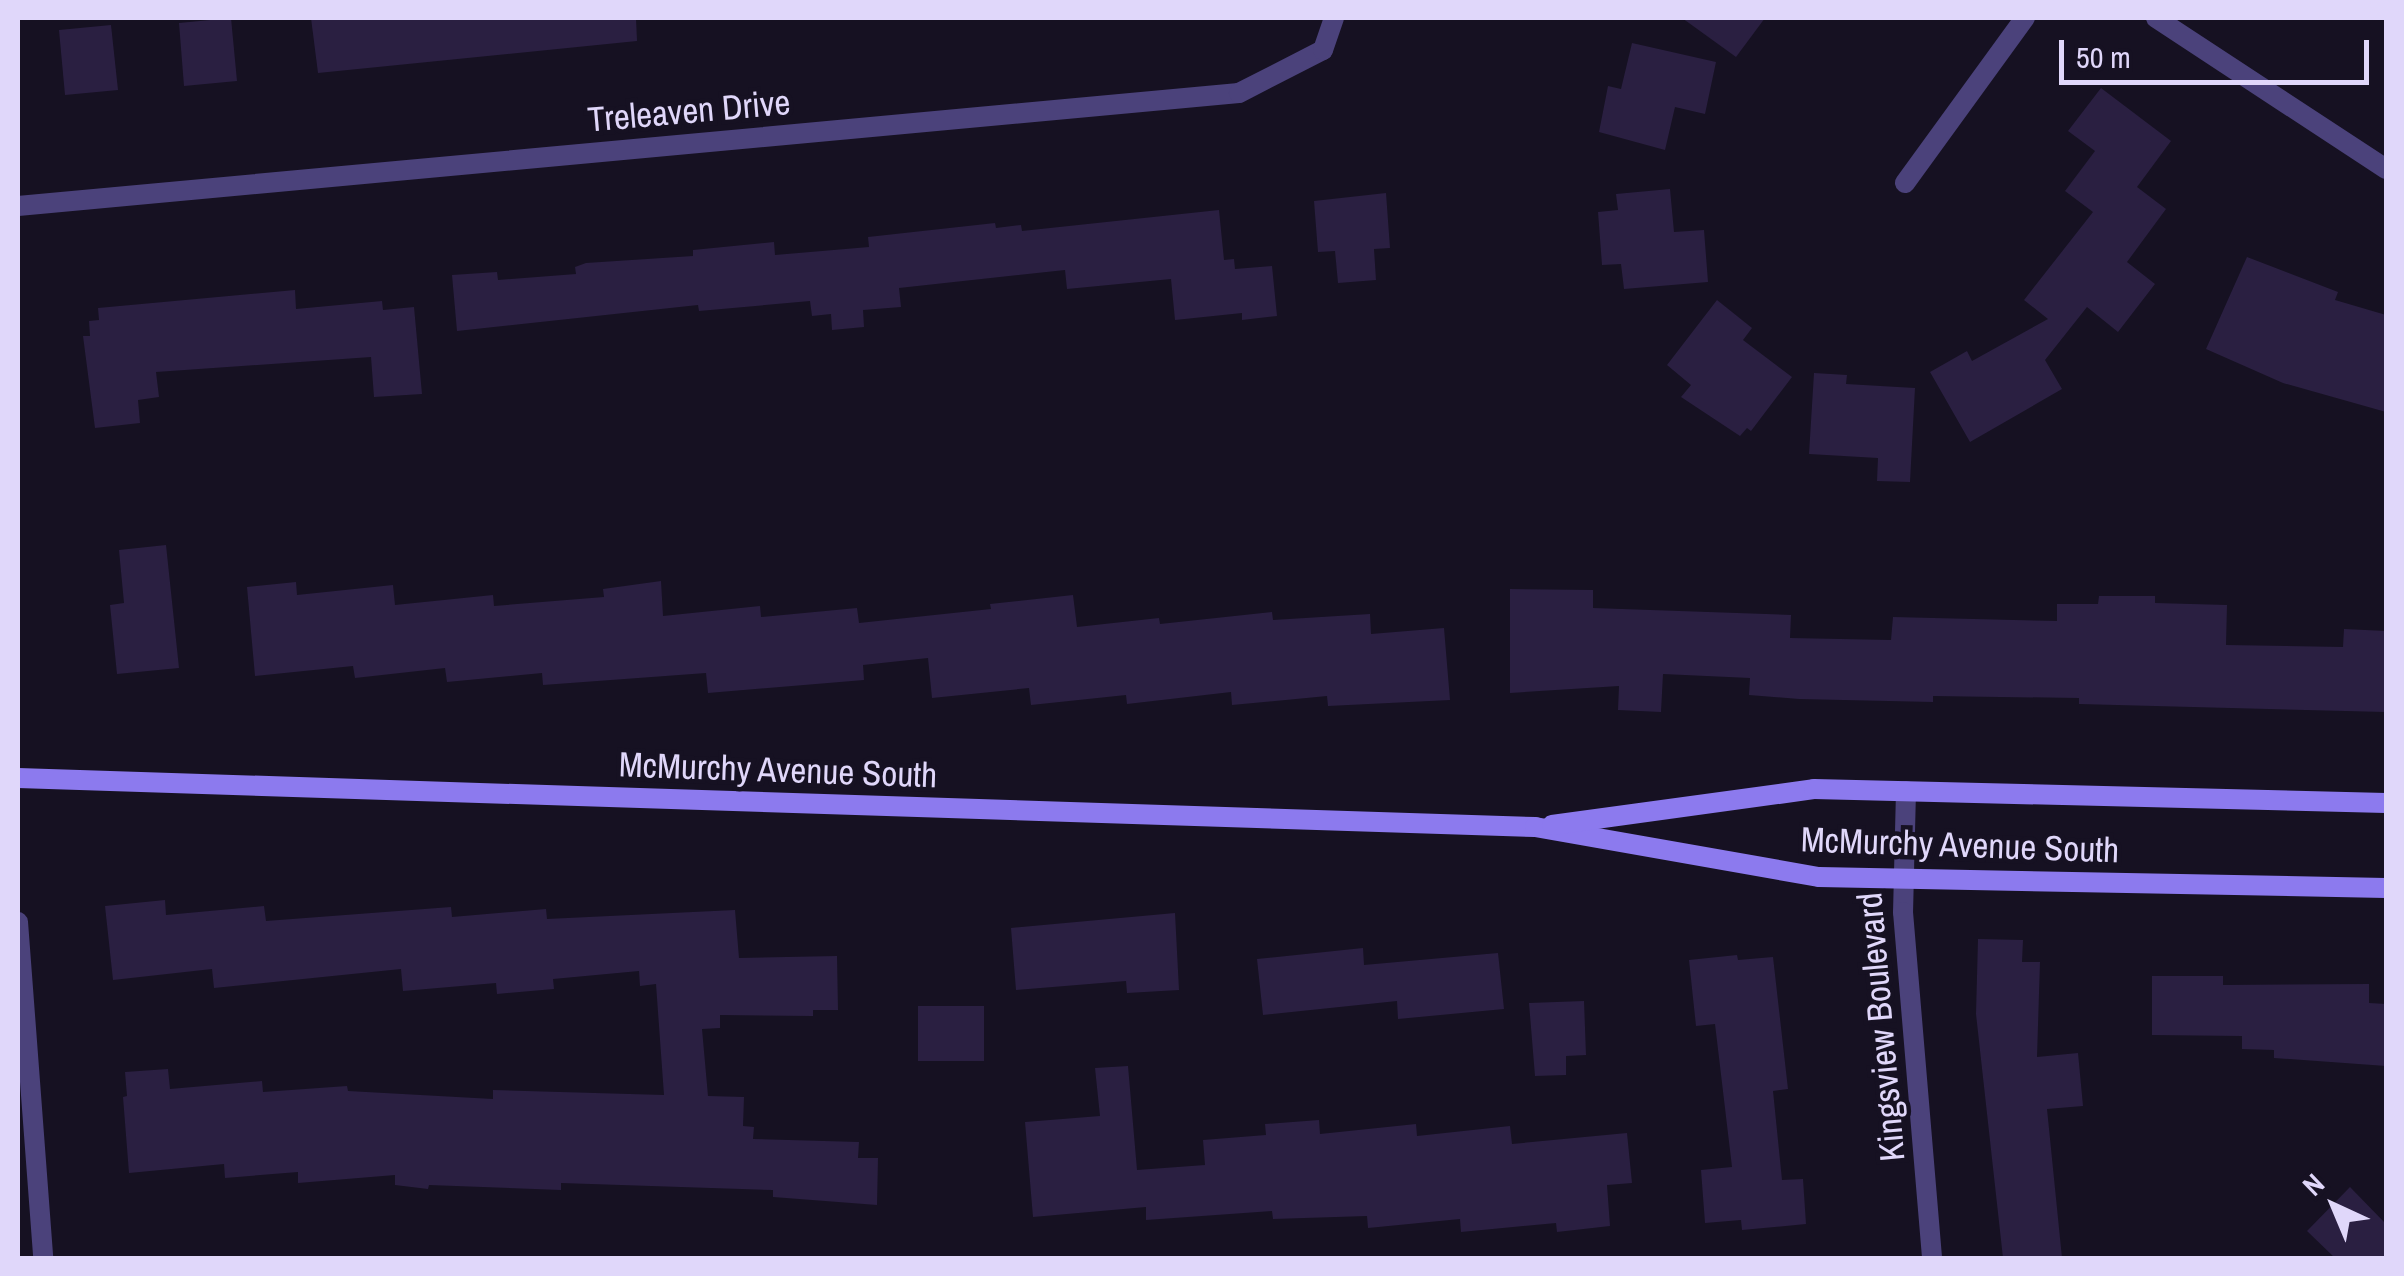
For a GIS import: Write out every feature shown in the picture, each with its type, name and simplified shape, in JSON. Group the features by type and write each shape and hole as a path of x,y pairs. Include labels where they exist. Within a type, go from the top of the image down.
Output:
{"street":[{"name":"Treleaven Drive","path":"18,206 1239,93 1323,50 1334,18"},
{"path":"1905,183 2025,18"},
{"path":"2156,18 2386,169"},
{"name":"McMurchy Avenue South","path":"18,778 1536,827 1802,876 2386,888"},
{"name":"McMurchy Avenue South","path":"1536,827 1798,790 2386,803"},
{"name":"Kingsview Boulevard","path":"1906,791 1902,878 1932,1258"},
{"path":"18,922 44,1258"}],"building":[{"path":"231,18 237,81 184,86 179,23"},
{"path":"311,18 636,18 637,41 318,73"},
{"path":"1682,18 1765,18 1736,57"},
{"path":"111,25 118,90 65,95 59,30"},
{"path":"1632,43 1716,62 1705,114 1675,107 1665,150 1599,132 1608,86 1621,89"},
{"path":"2101,88 2171,141 2137,187 2166,209 2127,262 2155,284 2118,332 2087,307 2045,360 2062,389 1970,442 1930,372 1967,351 1972,361 2048,319 2024,300 2093,212 2065,191 2095,151 2068,131"},
{"path":"1670,189 1674,232 1704,230 1708,282 1624,289 1621,264 1602,265 1598,212 1618,210 1616,194"},
{"path":"1386,193 1390,248 1374,249 1376,280 1338,283 1335,251 1318,252 1314,201"},
{"path":"1219,210 1224,260 1234,259 1235,269 1272,266 1277,316 1242,320 1242,313 1175,320 1171,279 1067,289 1065,270 899,288 901,307 863,310 864,327 832,330 831,314 812,316 810,301 699,311 698,305 457,331 452,275 497,272 498,280 576,274 575,267 586,263 693,256 693,250 774,242 775,255 869,247 868,237 995,223 996,228 1021,225 1022,231"},
{"path":"2247,257 2338,292 2335,300 2386,315 2386,412 2283,383 2206,349"},
{"path":"295,290 296,309 382,301 383,310 414,307 422,394 374,397 371,357 156,372 159,397 138,400 140,423 95,428 83,336 90,336 89,321 99,320 98,308"},
{"path":"1717,300 1752,328 1743,340 1792,377 1751,431 1747,428 1740,436 1681,397 1691,385 1667,365"},
{"path":"1814,373 1847,375 1846,384 1915,388 1910,482 1877,481 1878,458 1809,454"},
{"path":"166,545 179,668 117,674 110,605 124,603 119,550"},
{"path":"661,581 663,616 760,606 761,617 857,608 859,623 991,609 990,604 1073,595 1077,627 1159,618 1160,624 1272,612 1273,620 1370,614 1371,634 1444,628 1450,700 1328,706 1327,696 1232,705 1231,692 1127,704 1126,695 1031,705 1029,688 932,698 928,658 863,665 864,680 708,693 706,673 543,685 542,673 447,682 445,668 355,678 353,666 255,676 247,587 296,582 297,595 393,585 395,605 493,595 494,606 604,597 603,589"},
{"path":"1510,589 1593,590 1593,608 1791,615 1790,638 1891,640 1893,617 2057,621 2057,604 2098,604 2099,596 2155,596 2155,603 2227,605 2226,645 2343,647 2344,629 2386,631 2385,712 2079,704 2079,698 1933,696 1933,702 1799,699 1749,695 1750,678 1663,674 1661,712 1618,710 1619,686 1510,693"},
{"path":"165,900 166,915 264,906 266,921 451,907 452,917 546,909 547,919 735,910 739,958 837,956 838,1010 813,1010 813,1016 720,1015 720,1028 702,1029 708,1096 744,1097 743,1126 754,1127 753,1139 859,1142 858,1158 878,1158 877,1205 773,1197 773,1190 561,1183 561,1190 429,1185 428,1189 395,1185 395,1175 298,1183 298,1172 225,1178 224,1164 129,1173 125,1072 168,1069 170,1089 262,1081 263,1092 347,1086 348,1091 493,1099 493,1090 664,1095 656,984 640,986 639,971 553,979 554,989 497,994 496,983 403,991 401,969 214,988 212,969 113,980 105,906"},
{"path":"1175,913 1179,990 1127,993 1126,981 1016,990 1011,928"},
{"path":"1978,939 2023,940 2022,962 2040,962 2037,1057 2078,1053 2083,1106 2047,1109 2062,1258 2003,1258 1976,1014"},
{"path":"1363,948 1364,965 1498,953 1504,1009 1398,1019 1397,1001 1263,1015 1257,959"},
{"path":"1737,955 1738,960 1773,957 1788,1089 1773,1091 1782,1180 1803,1179 1806,1224 1742,1230 1741,1220 1705,1223 1701,1170 1732,1167 1715,1024 1696,1026 1689,960"},
{"path":"2152,976 2223,976 2223,985 2369,984 2369,1003 2386,1004 2386,1066 2274,1058 2274,1050 2242,1049 2242,1036 2152,1035"},
{"path":"1584,1001 1586,1055 1566,1056 1566,1075 1535,1076 1529,1003"},
{"path":"918,1006 984,1006 984,1061 918,1061"},
{"path":"1128,1066 1137,1170 1205,1165 1203,1140 1266,1135 1265,1124 1319,1120 1320,1134 1416,1124 1417,1136 1510,1126 1512,1144 1627,1133 1632,1183 1607,1185 1610,1226 1557,1232 1556,1223 1461,1232 1460,1219 1368,1228 1367,1216 1273,1219 1272,1211 1146,1220 1146,1207 1033,1217 1025,1122 1100,1116 1095,1068"},
{"path":"2350,1187 2386,1224 2386,1258 2335,1258 2307,1231"}]}
